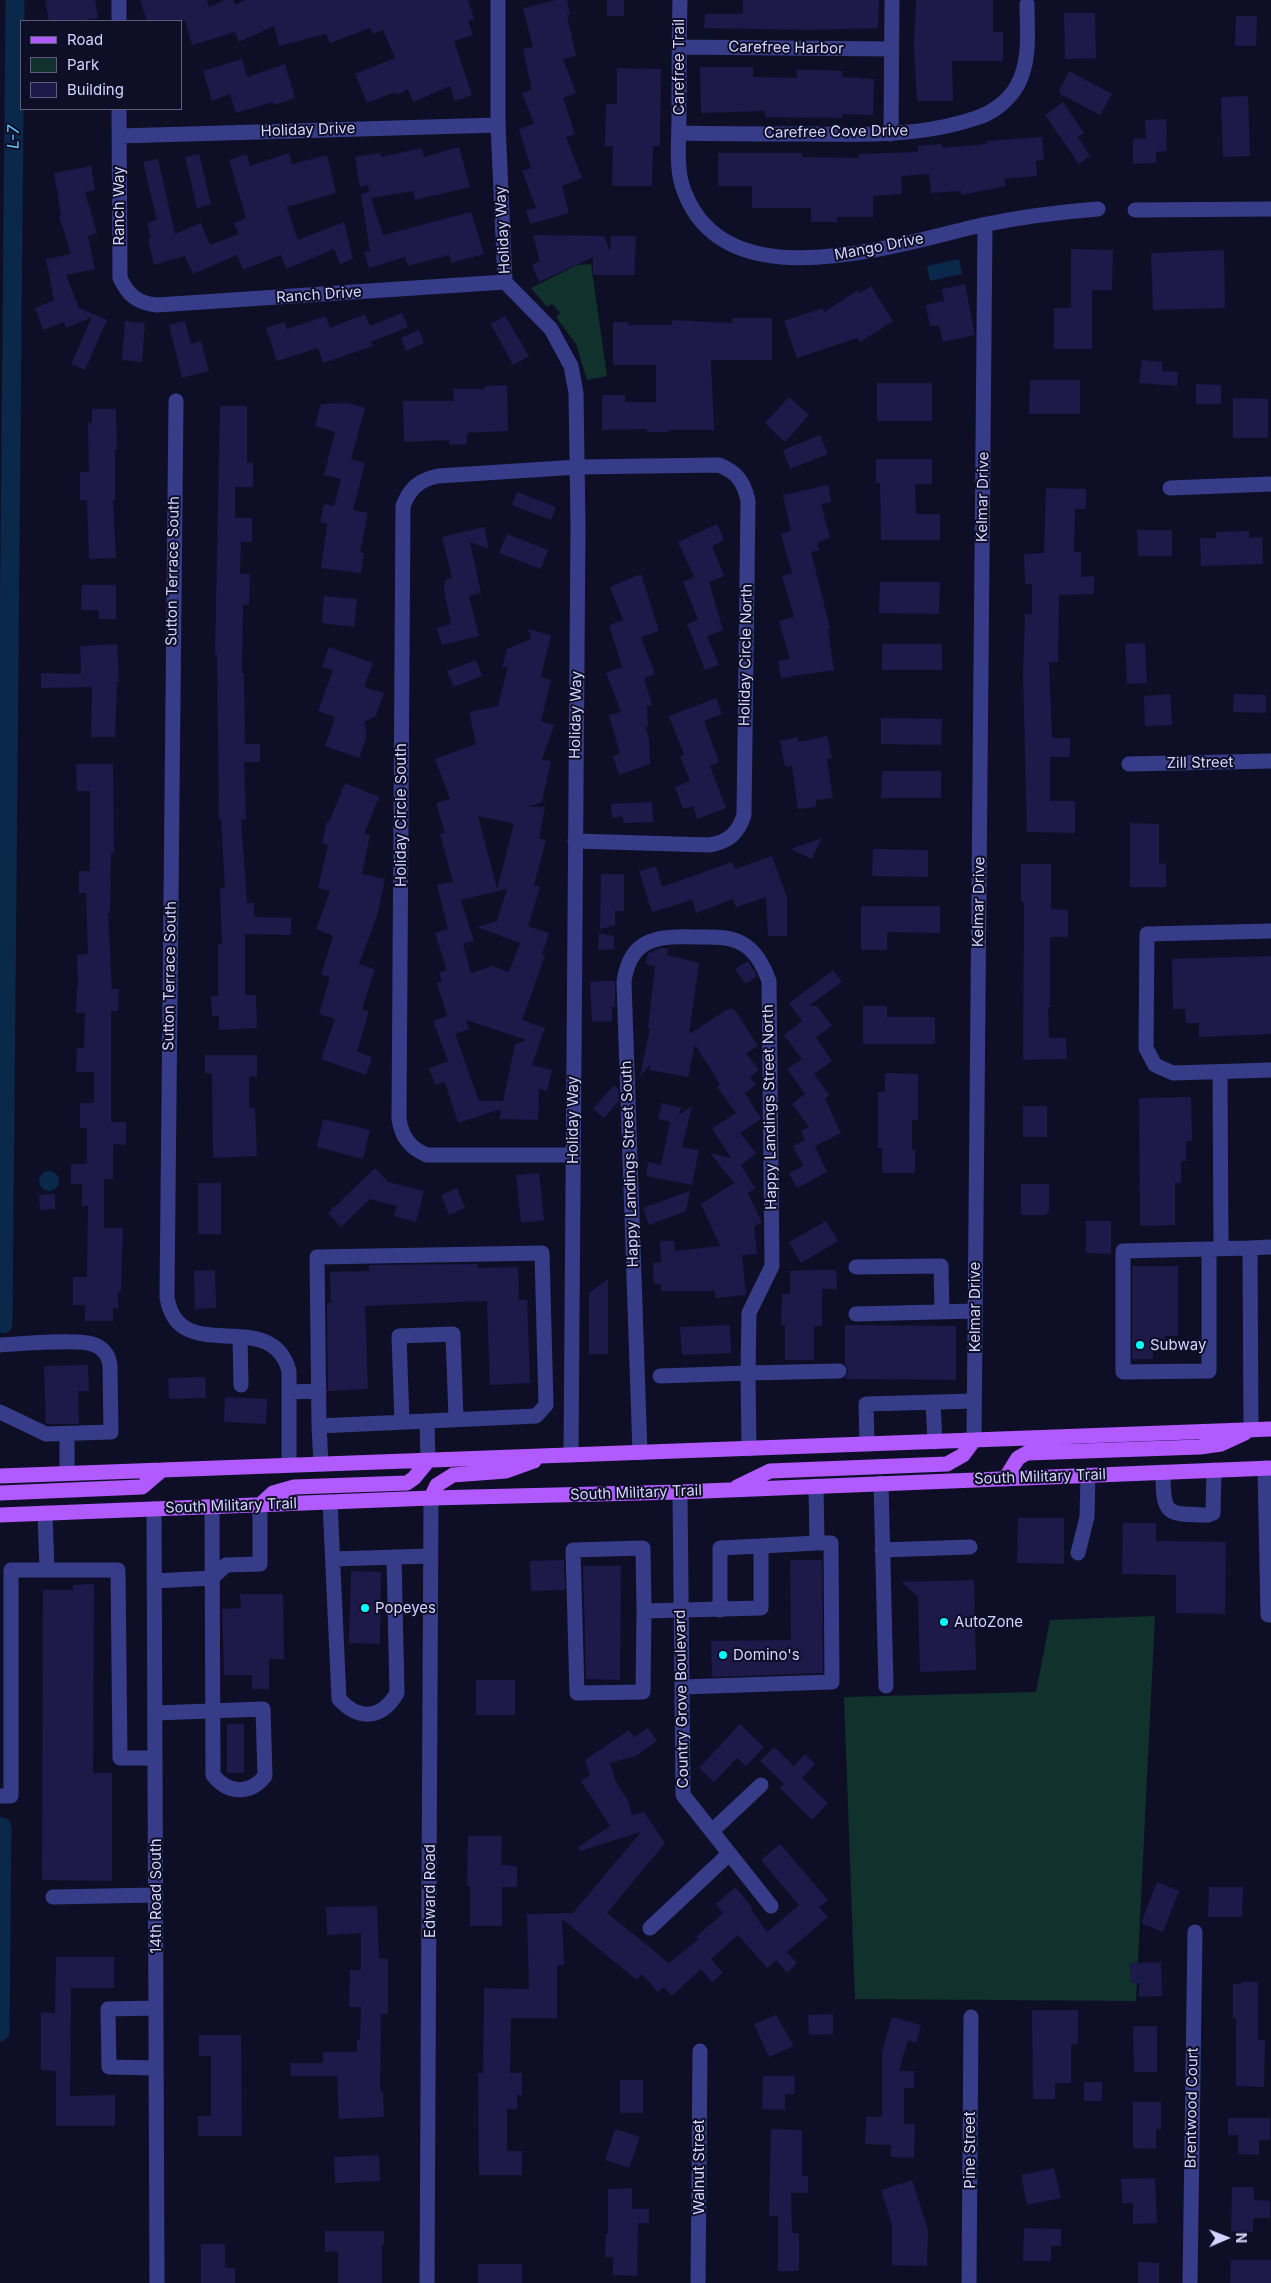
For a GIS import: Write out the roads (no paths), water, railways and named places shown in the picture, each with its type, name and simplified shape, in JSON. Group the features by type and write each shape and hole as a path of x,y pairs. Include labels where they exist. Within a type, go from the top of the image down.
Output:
{"main road":[{"path":"0,1476 1271,1429"},
{"path":"1005,1478 1018,1458 1027,1453 1200,1447 1221,1444 1251,1430"},
{"path":"731,1490 770,1471 947,1464 963,1456 974,1440"},
{"path":"431,1498 437,1485 453,1475 506,1471 552,1455"},
{"path":"260,1505 273,1493 294,1487 407,1482 414,1478 428,1461"},
{"name":"South Military Trail","path":"0,1515 431,1498 680,1492 1268,1468"},
{"path":"0,1492 142,1487 162,1470"}],"street":[{"path":"119,0 119,20"},
{"name":"Holiday Way","path":"498,0 498,125 506,282 551,329 571,366 576,394 578,467 571,1455"},
{"name":"Carefree Trail","path":"679,133 680,0"},
{"path":"891,134 892,0"},
{"name":"Carefree Cove Drive","path":"679,133 891,134 923,130 976,119 993,110 1008,97 1019,81 1026,62 1027,4"},
{"name":"Carefree Harbor","path":"679,48 892,49"},
{"name":"Ranch Way","path":"119,110 120,278 124,289 133,298"},
{"name":"Holiday Drive","path":"119,136 498,125"},
{"name":"Mango Drive","path":"679,133 679,170 681,182 691,206 716,235 728,243 747,250 793,257 819,258 858,254 984,225 1032,216 1098,209"},
{"path":"1135,210 1271,209"},
{"name":"Kelmar Drive","path":"974,1440 984,225"},
{"name":"Ranch Drive","path":"133,298 144,304 157,305 506,282"},
{"name":"Sutton Terrace South","path":"176,401 166,1297 168,1310 174,1320 184,1328 195,1333 240,1337 268,1342 278,1349 286,1359 289,1371 289,1465"},
{"name":"Holiday Circle North","path":"575,841 709,846 721,843 732,837 740,827 744,816 747,520 746,489 740,478 731,469 719,465 578,467"},
{"name":"Holiday Circle South","path":"573,1156 427,1155 416,1150 406,1142 401,1131 399,1089 403,506 407,494 415,485 426,478 578,467"},
{"path":"1170,488 1271,484"},
{"name":"Zill Street","path":"1129,764 1271,761"},
{"path":"1271,931 1146,934 1146,1048 1149,1058 1160,1068 1173,1073 1271,1070"},
{"name":"Happy Landings Street South","path":"640,1453 625,992 626,968 632,956 641,946 653,939 666,936 705,937"},
{"name":"Happy Landings Street North","path":"705,937 732,939 744,945 763,966 769,981 772,1266 749,1313 748,1373"},
{"path":"1220,1072 1215,1248 1208,1371 1123,1372 1123,1251 1215,1248 1271,1247"},
{"path":"1250,1248 1251,1430"},
{"path":"319,1426 536,1416 546,1405 542,1253 317,1257 319,1426 321,1464"},
{"path":"856,1267 941,1266 942,1312"},
{"path":"856,1314 975,1311"},
{"path":"402,1422 399,1336 453,1334 456,1419"},
{"path":"240,1337 241,1385"},
{"path":"0,1345 86,1342 100,1347 105,1352 110,1366 111,1432 46,1434 0,1412"},
{"path":"660,1376 838,1371"},
{"path":"748,1373 749,1449"},
{"path":"289,1392 319,1391"},
{"path":"867,1444 866,1404 974,1401"},
{"path":"933,1402 935,1442"},
{"path":"428,1421 428,1461"},
{"path":"67,1434 67,1473"},
{"path":"1268,1468 1268,1615 1271,1615"},
{"path":"1163,1472 1163,1499 1166,1508 1174,1513 1208,1515 1213,1513 1214,1470"},
{"path":"1078,1553 1087,1517 1088,1475"},
{"path":"881,1483 886,1686"},
{"path":"816,1486 817,1543"},
{"name":"Country Grove Boulevard","path":"680,1492 683,1795 771,1906"},
{"name":"Edward Road","path":"427,2283 431,1498"},
{"path":"330,1502 339,1699 354,1712 375,1714 384,1709 397,1693 394,1557"},
{"path":"154,1581 212,1578 226,1565 260,1564 260,1505"},
{"path":"155,1713 213,1712 263,1709 265,1776 259,1783 243,1791 226,1787 213,1775 213,1712 212,1578 212,1507"},
{"name":"14th Road South","path":"154,1509 157,2283"},
{"path":"45,1513 47,1570"},
{"path":"682,1687 832,1682 830,1543 720,1548 720,1610"},
{"path":"644,1611 761,1608 761,1546"},
{"path":"882,1550 970,1547"},
{"path":"643,1548 644,1611 643,1692 577,1693 573,1550 643,1548"},
{"path":"333,1560 430,1556"},
{"path":"0,1796 11,1796 5,1630 11,1570 118,1570 120,1758 155,1758"},
{"path":"712,1831 761,1784"},
{"path":"650,1928 730,1854"},
{"path":"53,1897 156,1895"},
{"name":"Brentwood Court","path":"1190,2283 1195,1932"},
{"path":"156,2008 108,2009 109,2067 156,2068"},
{"name":"Pine Street","path":"969,2283 972,2016"},
{"name":"Walnut Street","path":"698,2283 700,2051"}],"water":[{"path":"959,259 962,274 930,281 927,266"},
{"path":"49,1171 56,1174 59,1181 56,1188 49,1191 42,1188 39,1181 42,1174"}],"waterway":[{"name":"L-7","path":"3,1324 15,0"},
{"name":"L-7","path":"0,2032 2,1827"}],"place":[{"name":"Subway","path":"1140,1345"},
{"name":"Popeyes","path":"365,1608"},
{"name":"AutoZone","path":"944,1622"},
{"name":"Domino's","path":"723,1655"}]}
